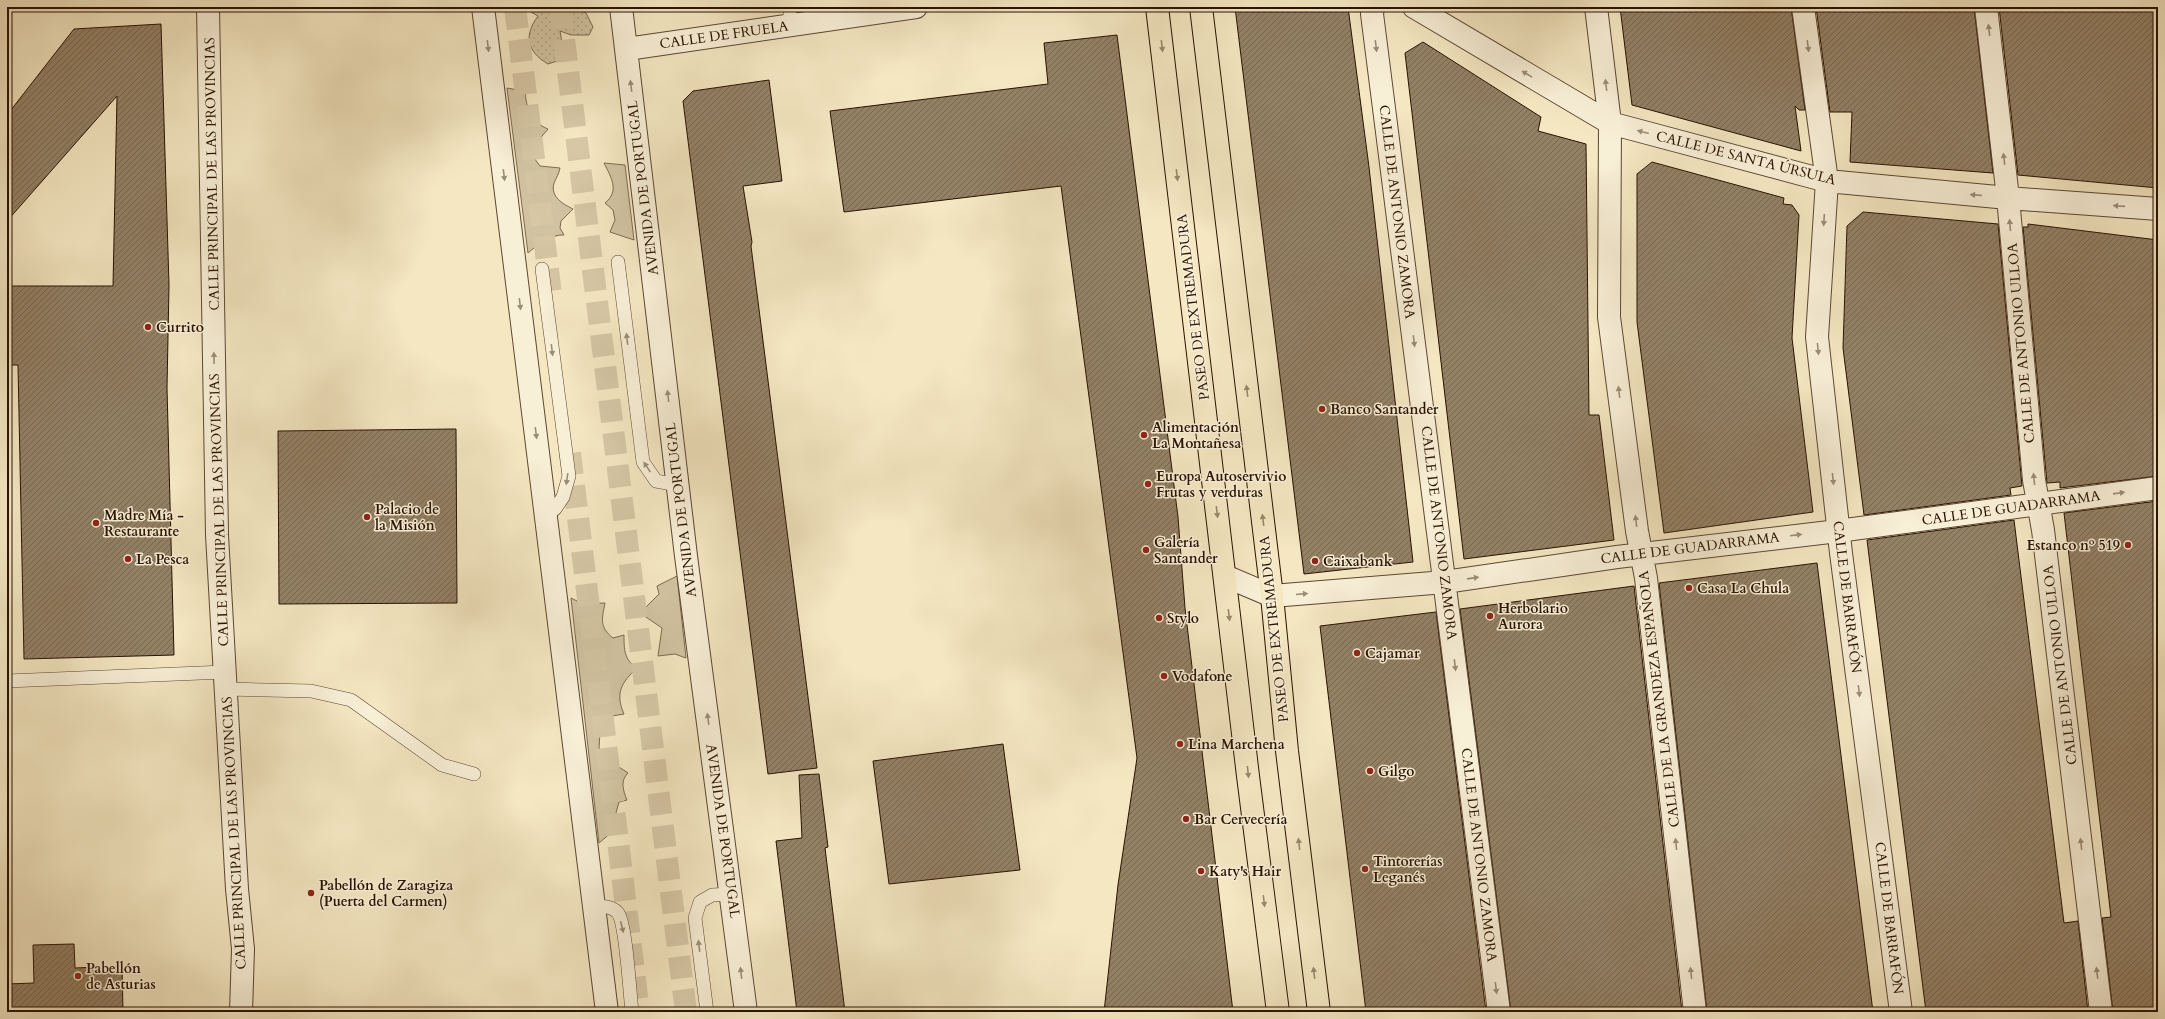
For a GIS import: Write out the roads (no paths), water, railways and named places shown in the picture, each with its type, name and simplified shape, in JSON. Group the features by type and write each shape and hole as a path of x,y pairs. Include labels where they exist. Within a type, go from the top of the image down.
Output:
{"main road":[{"name":"PASEO DE EXTREMADURA","path":"1157,7 1278,1012"},
{"name":"PASEO DE EXTREMADURA","path":"1201,7 1272,596 1287,743 1319,1012"}],"street":[{"name":"CALLE PRINCIPAL DE LAS PROVINCIAS","path":"208,7 217,535 237,889 243,949 240,1012"},
{"path":"483,7 607,1012"},
{"name":"AVENIDA DE PORTUGAL","path":"622,7 678,485 732,894 746,1012"},
{"name":"CALLE DE FRUELA","path":"627,49 790,16 916,7"},
{"name":"CALLE DE ANTONIO ZAMORA","path":"1373,7 1372,14 1499,1012"},
{"name":"CALLE DE SANTA ÚRSULA","path":"1414,7 1610,123 1827,181 2008,198 2158,209"},
{"name":"CALLE DE LA GRANDEZA ESPAÑOLA","path":"1596,7 1610,123 1609,317 1646,578 1695,1012"},
{"name":"CALLE DE BARRAFÓN","path":"1803,7 1827,181 1817,337 1838,531 1901,1012"},
{"name":"CALLE DE ANTONIO ULLOA","path":"1986,7 2008,198 2037,504 2043,530 2101,1012"},
{"name":"CALLE DE GUADARRAMA","path":"1225,576 1272,596 1445,582 1617,557 1838,531 2158,488"}],"lane":[{"path":"618,262 643,462 656,480 678,485"},
{"path":"542,269 569,476 563,497 555,509 546,511"},
{"path":"7,681 225,681 311,691 352,700 442,765 474,774"},
{"path":"707,1012 695,918 700,902 712,896 732,894"},
{"path":"594,906 609,908 618,913 622,927 632,1012"}],"tunnel":[{"path":"515,7 551,294"},
{"path":"560,7 686,1012"},
{"path":"570,453 639,1012"}],"place":[{"name":"Currito","path":"148,327"},
{"name":"Banco Santander","path":"1322,409"},
{"name":"Alimentación La Montañesa","path":"1144,435"},
{"name":"Europa Autoservivio Frutas y verduras","path":"1148,484"},
{"name":"Palacio de la Misión","path":"367,517"},
{"name":"Madre Mía - Restaurante","path":"96,523"},
{"name":"Estanco nº 519","path":"2128,545"},
{"name":"Galería Santander","path":"1146,550"},
{"name":"La Pesca","path":"128,559"},
{"name":"Caixabank","path":"1315,561"},
{"name":"Casa La Chula","path":"1689,588"},
{"name":"Herbolario Aurora","path":"1490,616"},
{"name":"Stylo","path":"1159,618"},
{"name":"Cajamar","path":"1357,653"},
{"name":"Vodafone","path":"1164,676"},
{"name":"Lina Marchena","path":"1180,744"},
{"name":"Gilgo","path":"1370,771"},
{"name":"Bar Cervecería","path":"1186,819"},
{"name":"Tintorerías Leganés","path":"1365,869"},
{"name":"Katy's Hair","path":"1201,871"},
{"name":"Pabellón de Zaragiza (Puerta del Carmen)","path":"311,893"},
{"name":"Pabellón de Asturias","path":"78,976"}]}
